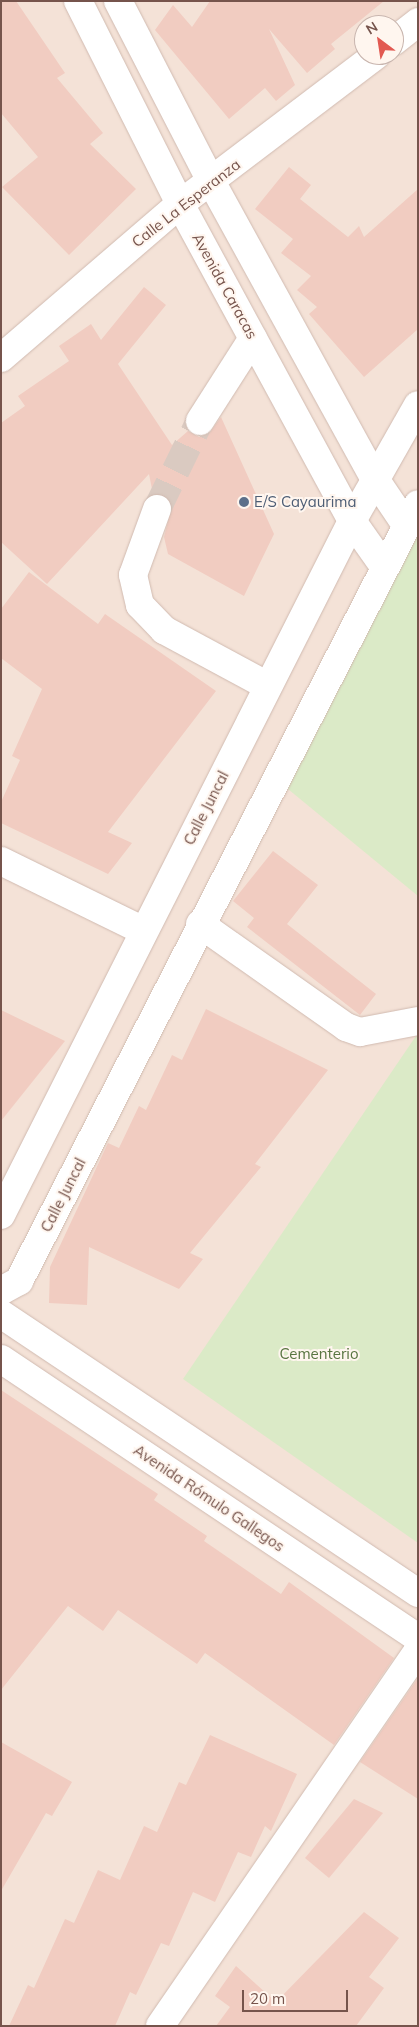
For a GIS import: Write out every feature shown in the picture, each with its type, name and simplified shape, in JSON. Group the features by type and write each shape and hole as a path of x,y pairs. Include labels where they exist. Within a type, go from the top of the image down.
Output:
{"street":[{"name":"Avenida Caracas","path":"78,1 180,204 352,521 383,565"},
{"path":"118,1 212,183 375,479 412,515"},
{"path":"404,33 418,22"},
{"name":"Calle La Esperanza","path":"1,358 180,204 212,183 363,65"},
{"path":"200,420 254,338"},
{"name":"Calle Juncal","path":"1,1215 352,521 418,405"},
{"path":"157,509 133,575 140,605 164,630 268,686"},
{"name":"Calle Juncal","path":"1,1291 19,1281 383,565 412,515"},
{"path":"1,862 144,931"},
{"path":"200,924 346,1027 378,1030 418,1021"},
{"path":"1,1314 418,1593"},
{"name":"Avenida Rómulo Gallegos","path":"1,1359 418,1638"},
{"path":"160,2026 418,1650"}],"shaded area":[{"path":"1,1 418,1 418,2026 1,2026"}],"green space":[{"path":"418,526 418,896 277,780"},
{"name":"Cementerio","path":"418,1033 418,1543 183,1379"}],"building":[{"path":"1,1 16,1 65,73 57,78 103,133 90,144 136,189 69,255 2,187 38,157 1,113"},
{"path":"210,1 384,1 367,15 354,15 354,25 331,44 335,49 307,73 269,29 295,85 276,101 265,88 229,119 155,30 173,5 192,27"},
{"path":"289,167 311,185 300,199 348,237 359,226 364,237 418,189 418,329 364,377 309,314 317,307 297,290 311,276 281,253 293,239 255,209"},
{"path":"144,287 166,305 118,364 172,445 188,431 199,437 208,435 221,417 274,534 244,596 168,554 164,537 172,506 163,495 153,494 149,474 47,584 1,542 1,423 25,406 18,396 69,361 59,346 91,324 101,340"},
{"path":"29,572 98,624 105,614 216,691 108,832 132,843 108,874 1,823 1,802 20,760 12,756 42,689 1,658 1,609"},
{"path":"273,851 318,885 287,924 376,994 360,1015 247,927 254,918 233,901"},
{"path":"206,1009 328,1070 255,1164 261,1167 190,1253 203,1259 179,1289 89,1247 87,1305 49,1303 50,1267 108,1143 119,1148 139,1106 146,1110 172,1055 182,1060"},
{"path":"1,1010 65,1041 1,1121"},
{"path":"1,1390 158,1494 154,1500 207,1536 204,1541 281,1594 289,1582 394,1658 334,1745 205,1653 197,1664 118,1610 103,1631 68,1606 1,1690"},
{"path":"418,1678 418,1799 360,1762"},
{"path":"210,1735 297,1774 271,1831 265,1826 251,1857 238,1852 215,1902 193,1892 169,1946 161,1943 136,1995 130,1992 115,2026 9,2026 28,1985 34,1988 65,1919 74,1923 98,1870 120,1880 144,1826 157,1832 179,1782 186,1785"},
{"path":"1,1742 72,1782 52,1816 46,1813 1,1891"},
{"path":"354,1799 383,1813 329,1878 305,1858"},
{"path":"364,1912 399,1938 369,1977 384,1988 356,2026 216,2026 230,2007 215,1996 236,1966 276,2002"}],"tunnel":[{"path":"157,509 200,421"}],"place":[{"name":"E/S Cayaurima","path":"244,502"}]}
